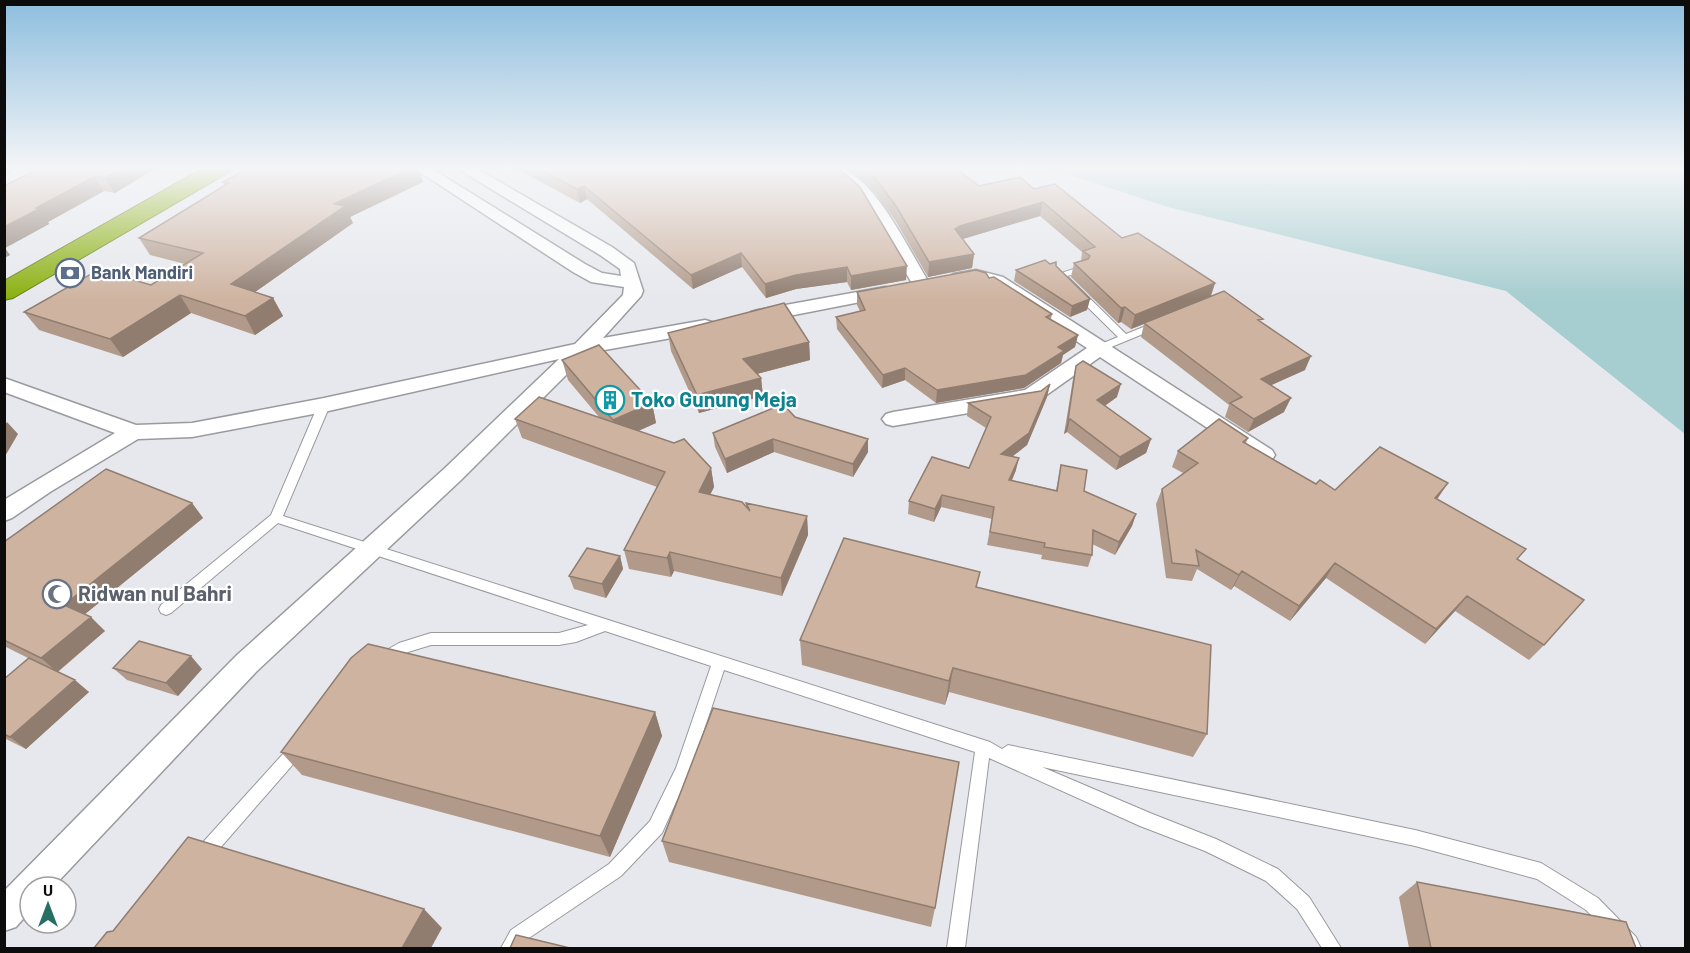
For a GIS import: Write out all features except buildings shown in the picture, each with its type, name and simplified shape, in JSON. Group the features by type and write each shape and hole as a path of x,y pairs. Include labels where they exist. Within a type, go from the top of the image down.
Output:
{"highway":[{"path":"4,275 116,211"},
{"path":"4,292 144,211"}],"street":[{"path":"491,211 597,278 632,283"},
{"path":"42,875 247,663 583,348 632,296 628,267 538,211"},
{"path":"877,211 922,286"},
{"path":"539,243 567,229"},
{"path":"743,319 971,276 984,276 997,281 1264,455"},
{"path":"4,384 134,432 192,430 324,405 583,348 720,323"},
{"path":"893,420 1031,396 1100,348"},
{"path":"4,512 42,486 134,432"},
{"path":"4,915 18,900"}],"lane":[{"path":"1080,270 1059,275 1125,338"},
{"path":"1100,348 1165,321"},
{"path":"166,609 276,518 324,405"},
{"path":"276,518 983,747 1415,838 1541,871 1592,904 1630,943 1632,948"},
{"path":"373,666 404,647 431,639 559,639 576,636 604,625"},
{"path":"510,948 517,936 615,870 656,827 683,769 719,663"},
{"path":"191,870 304,741"},
{"path":"956,948 983,747"},
{"path":"983,747 1146,820 1210,845 1272,875 1303,903 1332,948"}],"water":[{"path":"1186,211 1685,211 1685,434 1506,291"}],"place":[{"name":"Bank Mandiri","path":"70,273"},
{"name":"Toko Gunung Meja","path":"610,400"},
{"name":"Ridwan nul Bahri","path":"57,594"}]}
